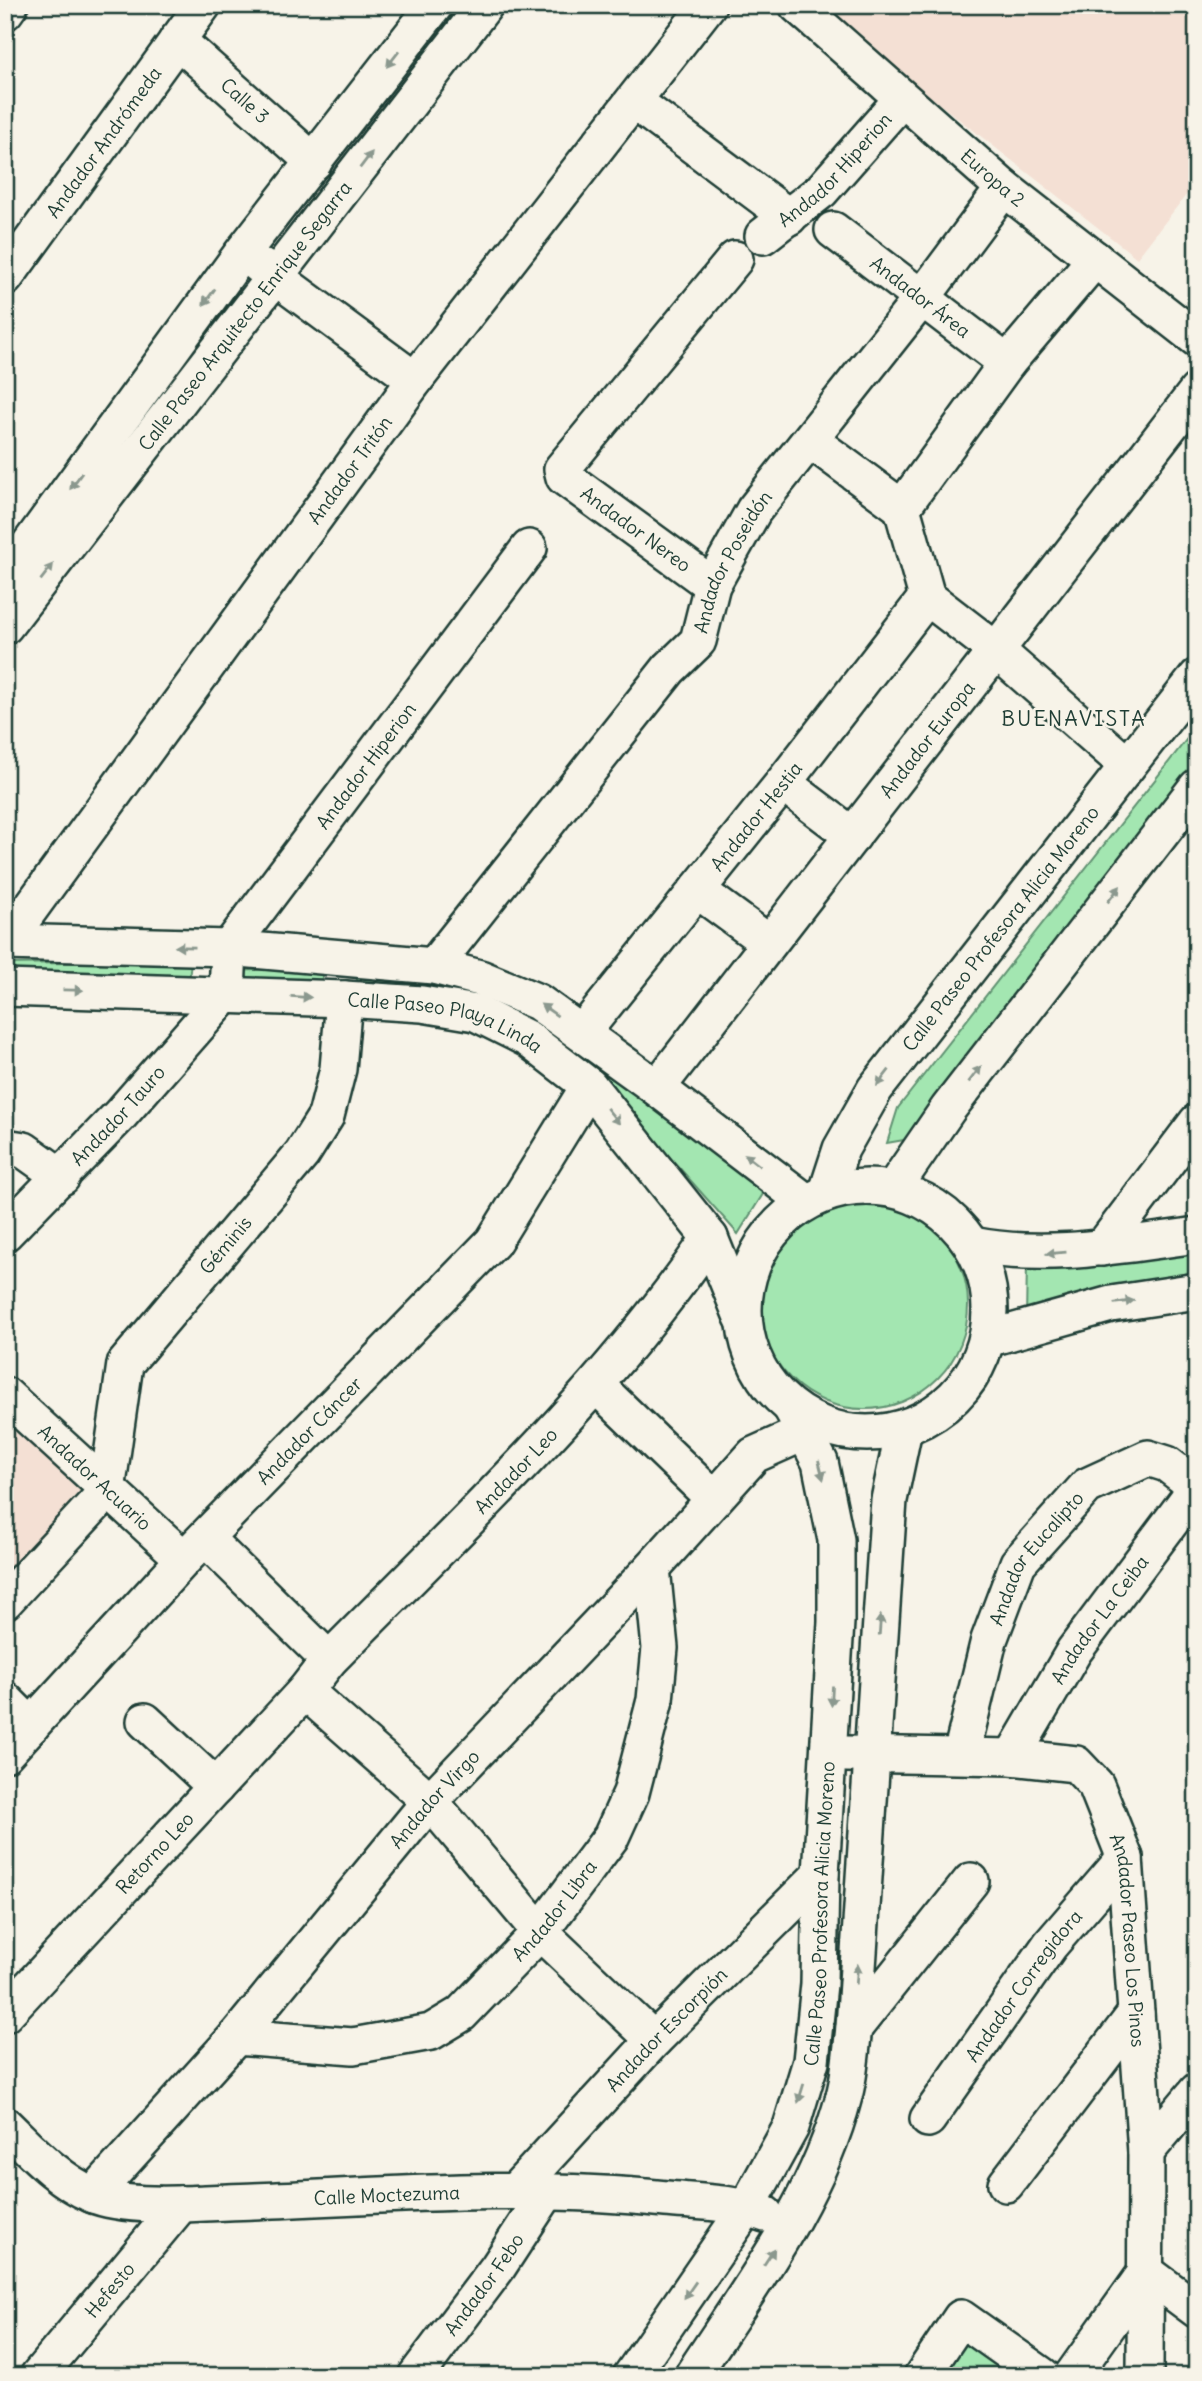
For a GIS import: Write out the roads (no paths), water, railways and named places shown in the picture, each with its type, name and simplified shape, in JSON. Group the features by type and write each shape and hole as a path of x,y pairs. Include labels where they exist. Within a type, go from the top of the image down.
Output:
{"street":[{"path":"5,12 10,5"},
{"name":"Andador Andrómeda","path":"5,278 203,5"},
{"name":"Calle Paseo Arquitecto Enrique Segarra","path":"7,573 242,253 435,5"},
{"name":"Calle Paseo Arquitecto Enrique Segarra","path":"5,626 485,5"},
{"name":"Andador Tritón","path":"6,942 415,380 635,102 708,5"},
{"name":"Europa 2","path":"797,5 1004,188 1197,339"},
{"name":"Calle 3","path":"177,40 314,162"},
{"name":"Andador Hiperion","path":"635,102 776,227 821,191 902,99"},
{"name":"Andador Poseidón","path":"434,966 669,669 698,640 712,585 754,510 922,299 1004,188"},
{"name":"Andador Área","path":"832,230 1007,363"},
{"path":"242,253 415,380"},
{"name":"Andador Nereo","path":"712,585 562,473 735,259"},
{"path":"902,508 1007,363 1095,259"},
{"name":"Andador Europa","path":"657,1088 1197,391"},
{"path":"810,440 902,508 927,597 997,651 1127,765"},
{"name":"Andador Hiperion","path":"229,948 529,548"},
{"name":"Andador Hestia","path":"582,1033 783,783 927,597"},
{"name":"Calle Paseo Profesora Alicia Moreno","path":"817,1197 875,1089 1197,677"},
{"path":"783,783 853,836"},
{"path":"893,1189 948,1109 1197,787"},
{"path":"697,890 769,943"},
{"path":"6,942 229,948 434,966 480,978 538,1002 657,1088 817,1197"},
{"path":"227,993 229,948"},
{"name":"Calle Paseo Playa Linda","path":"5,988 227,993 344,999 422,1004 477,1013 528,1039 589,1086 710,1238 742,1317"},
{"name":"Andador Tauro","path":"5,1233 62,1177 227,993"},
{"name":"Géminis","path":"107,1491 125,1364 302,1154 326,1116 338,1069 344,999"},
{"name":"Andador Cáncer","path":"5,1754 195,1549 493,1242 589,1086"},
{"path":"1102,1248 1197,1122"},
{"path":"5,1147 24,1150 62,1177"},
{"path":"860,1186 893,1189 924,1201 950,1220 972,1245 985,1275 990,1307 987,1339 976,1369 958,1395 933,1415 904,1429 866,1434 797,1421 767,1384 750,1352 742,1317 748,1272 770,1231 817,1197 860,1186"},
{"path":"972,1245 1011,1253 1049,1254 1197,1236"},
{"name":"Andador Leo","path":"305,1691 329,1660 572,1413 667,1300 710,1238"},
{"path":"987,1339 1111,1304 1197,1291"},
{"path":"596,1385 714,1499"},
{"name":"Andador Acuario","path":"5,1395 107,1491 195,1549 329,1660"},
{"name":"Calle Paseo Profesora Alicia Moreno","path":"631,2376 747,2207 791,2127 811,2061 819,1984 821,1874 836,1622 836,1540 820,1462 797,1421"},
{"name":"Andador Virgo","path":"93,2195 236,2037 430,1801 652,1568 754,1455 797,1421"},
{"path":"692,2376 791,2224 822,2161 845,2095 854,2028 889,1500 904,1429"},
{"name":"Andador Eucalipto","path":"961,1755 989,1640 1018,1563 1087,1486 1148,1458 1167,1464 1197,1487"},
{"name":"Andador La Ceiba","path":"1012,1757 1074,1651 1197,1487"},
{"path":"5,1601 107,1491"},
{"name":"Andador Libra","path":"236,2037 353,2046 431,2032 461,2014 540,1932 611,1836 631,1793 655,1700 660,1648 652,1568"},
{"path":"305,1691 430,1801 540,1932 654,2039"},
{"name":"Retorno Leo","path":"5,2014 305,1691"},
{"path":"5,1700 31,1726"},
{"path":"145,1721 216,1787"},
{"name":"Andador Paseo Los Pinos","path":"829,1753 1012,1757 1076,1763 1096,1785 1125,1858 1146,2152 1144,2376"},
{"name":"Andador Corregidora","path":"928,2119 1050,1945 1125,1858"},
{"name":"Andador Escorpión","path":"532,2191 654,2039 821,1874"},
{"path":"854,2028 971,1881"},
{"path":"1006,2184 1136,2013"},
{"path":"1146,2152 1197,2091"},
{"name":"Calle Moctezuma","path":"5,2125 71,2184 93,2195 116,2201 181,2204 532,2191 639,2196 747,2207 791,2224"},
{"name":"Andador Febo","path":"416,2376 498,2267 532,2191"},
{"name":"Hefesto","path":"38,2376 181,2204"},
{"path":"1072,2376 1146,2272 1197,2310"},
{"path":"922,2376 961,2318 1043,2376"}],"district":[{"name":"BUENAVISTA","path":"1074,718"}]}
